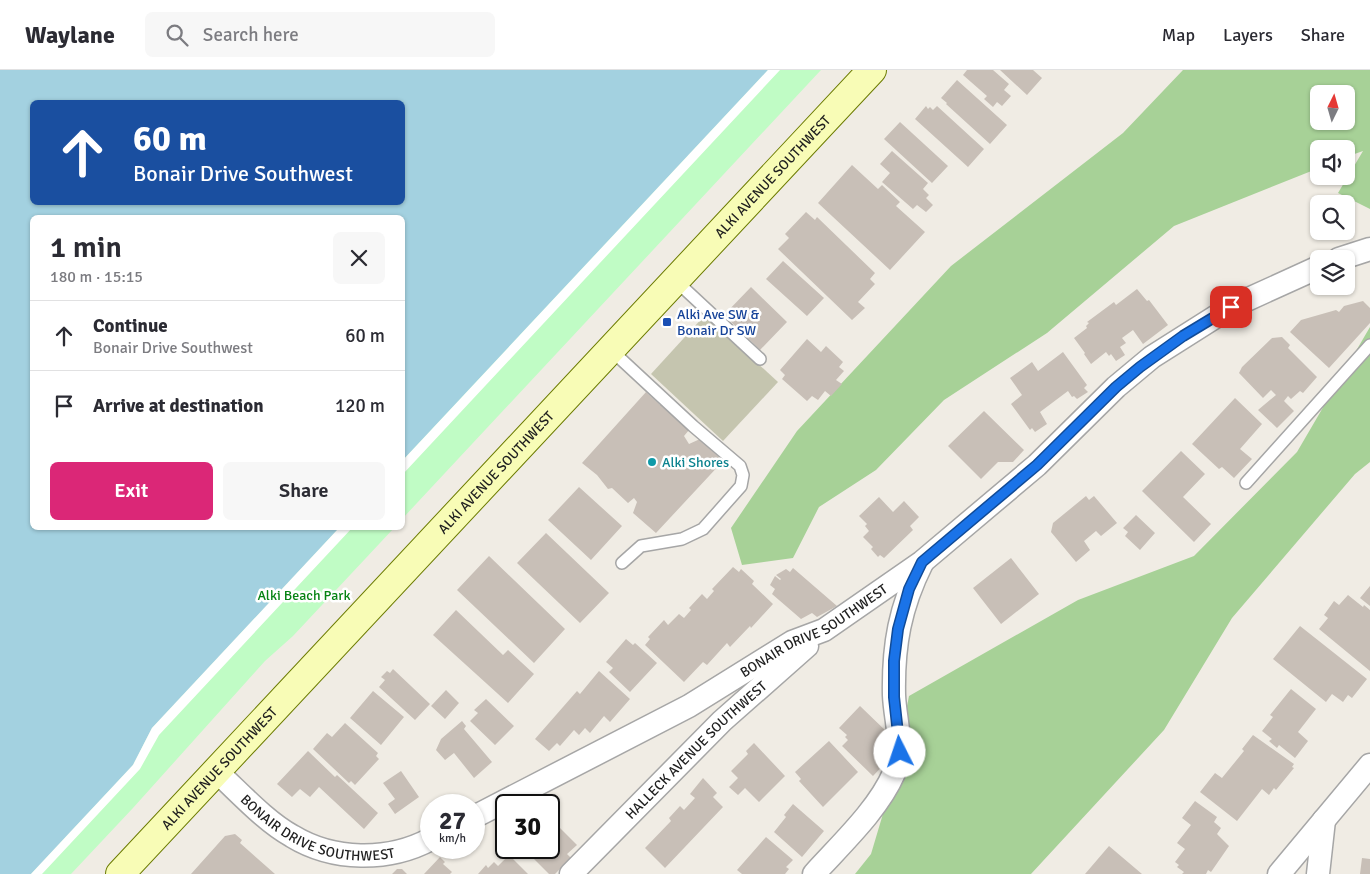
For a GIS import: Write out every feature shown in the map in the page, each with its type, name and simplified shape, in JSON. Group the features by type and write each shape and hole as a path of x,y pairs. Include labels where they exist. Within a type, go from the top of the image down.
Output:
{"main road":[{"name":"ALKI AVENUE SOUTHWEST","path":"120,874 872,70"}],"street":[{"path":"1355,254 1370,249"},
{"name":"BONAIR DRIVE SOUTHWEST","path":"485,811 689,706 792,642 824,630 922,562 1037,465 1116,387 1152,357 1231,307 1310,271"},
{"path":"814,874 880,799 894,772 900,752 894,697 894,661 898,629 909,589 922,562"},
{"name":"HALLECK AVENUE SOUTHWEST","path":"571,874 722,722 824,630"},
{"path":"1279,874 1370,765"},
{"name":"BONAIR DRIVE SOUTHWEST","path":"216,771 290,836 311,846 335,853 363,856 388,854 420,844"},
{"path":"1318,874 1324,820"}],"lane":[{"path":"675,280 760,359"},
{"path":"1246,483 1370,345"},
{"path":"611,350 693,426 740,466 743,475 741,486 703,528 682,539 641,546 622,563"}],"shaded area":[{"path":"705,315 778,382 723,441 651,374"}],"green space":[{"path":"768,70 821,70 405,516 405,457"},
{"path":"1183,70 1370,70 1370,209 1355,202 1355,195 1342,195 1338,193 1343,185 1355,185 1355,164 1363,151 1355,154 1355,140 1310,140 1310,172 1174,226 1047,333 944,400 876,470 819,507 793,558 742,565 731,528 797,431 951,266 1123,133"},
{"path":"1370,327 1370,462 1355,474 1232,618 1164,730 1031,874 855,874 871,854 891,787 909,696 1078,600 1194,556 1297,452"},
{"name":"Alki Beach Park","path":"337,530 392,530 293,636 265,661 71,874 31,874 133,765 152,728"}],"water":[{"path":"0,70 768,70 405,458 405,215 30,215 30,530 337,530 152,728 133,765 31,874 0,874"}],"pier":[{"path":"768,70 780,70 405,472 405,458"},
{"path":"337,530 350,530 159,735 140,769 42,874 31,874 133,765 152,728"}],"building":[{"path":"967,70 993,70 1009,84 1004,90 1011,96 1002,106 997,102 993,107 984,99 987,96 963,75"},
{"path":"1000,70 1033,70 1042,78 1027,95"},
{"path":"957,80 1007,125 990,144 941,98"},
{"path":"926,106 928,109 930,107 933,110 937,106 984,149 968,167 915,119"},
{"path":"900,122 948,166 932,183 884,139"},
{"path":"892,151 928,183 923,189 929,195 926,198 933,205 926,212 917,205 913,209 882,182 890,173 880,164"},
{"path":"852,165 878,189 882,185 900,202 896,206 925,232 890,270 818,203"},
{"path":"806,212 815,220 817,217 875,273 870,279 875,284 858,302 865,308 852,320 778,249 789,238 785,234"},
{"path":"783,261 824,298 807,316 766,279"},
{"path":"751,287 787,322 760,350 724,315"},
{"path":"1137,289 1147,301 1149,300 1168,325 1143,344 1133,330 1122,338 1126,343 1120,347 1125,355 1116,361 1111,354 1109,356 1106,352 1091,364 1074,338 1087,328 1086,326 1089,323 1087,322 1114,302 1116,305"},
{"path":"1363,301 1370,308 1370,323 1329,368 1290,332 1301,320 1336,310 1339,312 1344,306"},
{"path":"1282,337 1290,345 1288,348 1317,377 1303,393 1300,391 1291,399 1288,396 1284,401 1294,411 1277,428 1258,410 1276,395 1271,390 1263,398 1239,373 1242,367 1272,338"},
{"path":"807,339 821,352 826,346 843,362 839,367 844,371 836,380 842,384 831,396 825,391 818,400 812,396 807,401 782,379 785,375 780,370"},
{"path":"1063,352 1087,385 1084,388 1088,392 1077,399 1074,396 1072,397 1068,391 1040,412 1047,424 1035,432 1032,428 1030,430 1011,404 1022,395 1010,378 1032,362 1038,371"},
{"name":"Alki Shores","path":"646,392 660,405 663,404 677,415 675,418 689,430 684,436 689,444 700,439 723,461 656,533 633,513 637,502 634,498 628,503 612,488 608,489 597,475 582,463"},
{"path":"1235,398 1262,424 1240,449 1252,459 1234,478 1222,467 1219,469 1192,444"},
{"path":"984,411 1024,450 1013,462 998,462 981,479 948,446"},
{"path":"1181,451 1205,474 1183,497 1211,524 1194,542 1142,491"},
{"path":"579,487 622,526 591,560 548,520"},
{"path":"1086,496 1089,500 1094,496 1117,523 1101,536 1096,531 1084,541 1090,550 1076,562 1051,532 1053,523"},
{"path":"879,497 893,512 904,501 919,517 910,526 913,530 884,558 880,555 878,557 871,549 873,547 863,537 869,531 865,526 867,524 859,516"},
{"path":"1136,515 1155,533 1140,550 1125,536 1128,532 1123,528"},
{"path":"546,533 609,593 580,623 517,563"},
{"path":"489,556 565,629 534,663 457,590"},
{"path":"1011,558 1039,594 1001,624 973,588"},
{"path":"733,567 739,572 741,569 754,581 752,584 773,604 730,647 727,643 707,665 703,662 684,682 645,645 650,639 648,637 664,620 668,625 679,614 684,618 691,610 689,608 702,594 707,599 714,591 712,589"},
{"path":"793,568 837,606 817,617 812,613 801,619 772,594 775,589 770,585 775,576 780,580 776,575 786,569 790,572"},
{"path":"1370,586 1370,606 1360,598"},
{"path":"1348,595 1370,610 1370,671 1319,629 1328,618 1324,615 1334,601 1339,605"},
{"path":"456,610 503,655 508,650 534,674 508,703 433,635"},
{"path":"1300,626 1367,679 1352,698 1348,695 1343,702 1332,694 1326,702 1273,659"},
{"path":"626,639 633,645 635,643 657,663 630,692 609,672 613,668 606,662"},
{"path":"393,669 430,704 415,720 379,687 385,680 381,677 387,671 390,673"},
{"path":"599,671 630,699 610,722 604,716 590,733 585,728 579,735 574,730 560,746 557,743 549,751 535,739 577,691 580,694"},
{"path":"1291,689 1316,709 1298,732 1308,741 1295,758 1279,745 1277,748 1269,741 1272,739 1262,731 1273,717 1270,715"},
{"path":"446,690 459,703 445,719 431,706"},
{"path":"373,691 404,717 381,745 350,718"},
{"path":"486,699 514,726 495,745 470,721 478,713 474,710"},
{"path":"860,706 887,732 878,742 892,756 873,776 842,746 848,740 845,737 847,735 839,728"},
{"path":"462,721 466,726 464,729 492,762 474,778 454,753 445,760 436,750 441,739"},
{"path":"345,723 378,753 376,756 379,759 355,785 351,781 349,783 313,749 327,733 332,737"},
{"path":"1253,735 1294,764 1292,767 1294,768 1276,790 1274,788 1269,795 1262,789 1237,821 1200,792 1215,773 1222,778 1244,751 1242,749"},
{"path":"829,741 858,772 823,807 799,781 801,779 795,772"},
{"path":"754,743 785,776 759,802 745,788 738,795 729,787 738,778 731,771 748,754 746,751"},
{"path":"308,751 335,777 337,775 378,813 364,829 319,787 310,797 300,789 292,797 277,784"},
{"path":"401,771 419,797 395,814 388,804 395,799 383,783"},
{"path":"703,778 717,793 713,797 723,807 665,868 645,848 671,821 669,818 680,806 684,810 695,798 690,794"},
{"path":"1195,801 1217,817 1214,822 1221,828 1217,834 1229,846 1211,872 1208,870 1206,874 1182,874 1184,872 1177,867 1179,865 1175,862 1185,849 1177,843 1191,825 1182,818"},
{"path":"793,804 824,831 802,857 774,832 786,817 784,815"},
{"path":"560,828 577,845 567,854 571,858 555,874 549,874 534,859 560,859"},
{"path":"235,834 242,840 240,843 275,874 191,874 225,836"},
{"path":"766,837 793,860 786,867 789,869 785,874 742,874 737,870"},
{"path":"1109,846 1142,874 1085,874"},
{"path":"1362,858 1370,859 1370,874 1360,874"},
{"path":"438,859 442,859 445,862 443,864 452,872 450,874 424,874"},
{"path":"505,859 513,859 528,874 478,874 486,865 488,868 494,862 498,866"},
{"path":"397,869 402,869 407,874 392,874"}],"place":[{"name":"Alki Ave SW & Bonair Dr SW","path":"667,322"},
{"name":"Alki Shores","path":"652,462"}],"route":[{"path":"900,752 894,697 894,661 898,629 909,589 922,562 1037,465 1116,387 1152,357 1231,307"}]}
